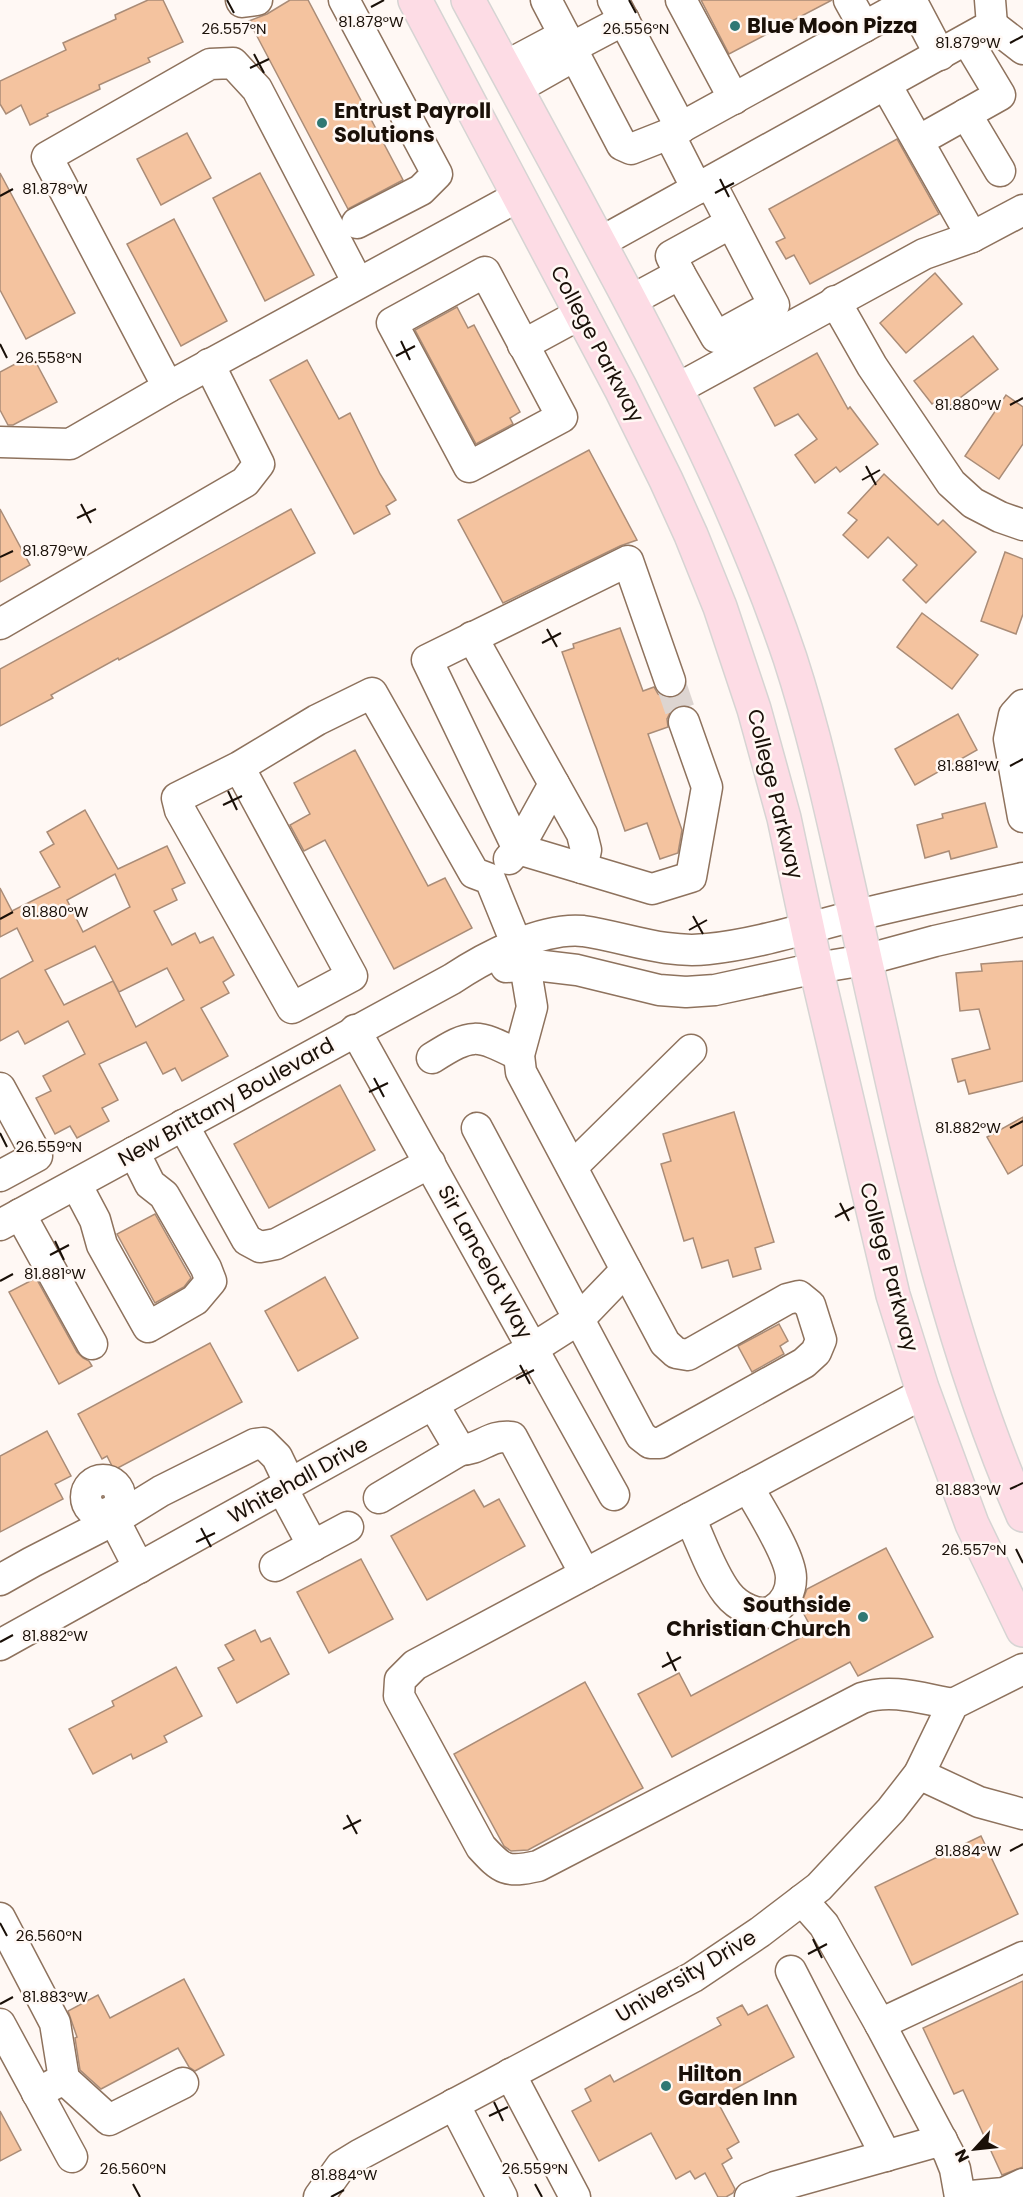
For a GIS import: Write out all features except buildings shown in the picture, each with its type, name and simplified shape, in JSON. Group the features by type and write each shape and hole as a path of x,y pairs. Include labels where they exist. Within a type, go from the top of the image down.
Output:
{"main road":[{"name":"College Parkway","path":"415,0 582,313 666,480 720,607 757,719 784,818 816,968 893,1295 924,1393 972,1524 1023,1630"},
{"path":"468,0 676,389 730,500 752,554 790,658 814,737 918,1190 946,1300 975,1391 1023,1515"},
{"path":"519,196 561,172"},
{"path":"555,265 599,243"}],"street":[{"path":"241,0 242,2 257,0"},
{"path":"344,0 437,174 421,190 357,223"},
{"path":"546,0 622,145 631,149 675,131 911,1 940,55"},
{"path":"681,0 734,99"},
{"path":"849,0 864,27"},
{"path":"510,78 570,46 618,10 675,131 704,185 731,223 774,305 716,338 671,256 731,223"},
{"path":"599,243 967,40 991,12 1023,49"},
{"path":"918,141 1000,95 967,40"},
{"path":"168,387 47,157 210,64 233,63 257,89 358,283"},
{"path":"886,85 972,237"},
{"path":"966,114 1000,171"},
{"path":"0,442 70,444 209,364 519,196"},
{"path":"676,389 924,254 972,237 1023,210"},
{"path":"485,272 523,345 562,417 469,467 392,323 485,272"},
{"path":"630,301 680,274"},
{"path":"835,302 872,366 951,483 973,503 1000,517 1023,525"},
{"path":"523,345 582,313"},
{"path":"0,624 245,482 259,464 209,364"},
{"path":"670,681 628,561 427,660 518,849 652,889 691,877 707,787 684,722"},
{"path":"472,637 582,834 586,850 582,868"},
{"path":"239,767 352,976 292,1008 180,810 177,798 239,767 317,720 372,693 474,873 490,879 521,955 532,1007 519,1055 521,1072 665,1343 676,1353 688,1354 787,1299 799,1296 810,1305 821,1340 816,1352 804,1363 660,1443 650,1443 641,1436 477,1128"},
{"path":"1023,705 1014,715 1009,740 1023,817"},
{"path":"490,879 518,849 554,784"},
{"name":"New Brittany Boulevard","path":"16,1217 452,979 500,967 556,933 581,931 655,947 683,950 708,949 1023,878"},
{"name":"New Brittany Boulevard","path":"521,955 659,990 686,992 739,986 816,968 866,960 1023,921"},
{"name":"Sir Lancelot Way","path":"317,995 348,1035 430,1163 614,1495"},
{"path":"432,1058 458,1041 471,1038 486,1039 519,1055"},
{"path":"572,1167 691,1050"},
{"path":"0,1088 37,1156 4,1174 16,1217 92,1344"},
{"path":"183,1125 247,1240 260,1246 276,1244 430,1163"},
{"path":"76,1184 95,1220 102,1245 148,1327 195,1300 211,1281 165,1195 150,1184 134,1152"},
{"name":"Whitehall Drive","path":"0,1645 532,1349 579,1319 626,1270"},
{"path":"924,1393 415,1665 400,1680 399,1696 481,1847 498,1866 517,1871 537,1866 862,1698 878,1693 893,1693 953,1704 1023,1669"},
{"path":"433,1404 460,1450"},
{"path":"379,1498 460,1450 470,1450 499,1435 512,1437 585,1574"},
{"path":"0,1580 112,1516 255,1444 263,1443 277,1457 286,1486 312,1546"},
{"path":"690,1518 726,1592 741,1606 754,1612 764,1614 773,1611 788,1594 791,1578 788,1563 748,1487"},
{"path":"112,1516 139,1568"},
{"path":"275,1566 348,1527"},
{"name":"University Drive","path":"319,2197 341,2166 693,1977 760,1932 819,1887 891,1810 919,1774 953,1704"},
{"path":"919,1774 979,1802 1023,1814"},
{"path":"802,1900 824,1925 942,2140 955,2169 960,2197 1004,2193 1023,2184"},
{"path":"0,1918 55,2023 64,2079 109,2120 183,2083"},
{"path":"880,2024 1023,1957"},
{"path":"791,1971 886,2156"},
{"path":"0,2024 72,2157"},
{"path":"510,2074 574,2197"},
{"path":"37,2093 64,2079"},
{"path":"454,2104 502,2197"},
{"path":"750,2197 775,2187 942,2140"}],"tunnel":[{"path":"670,681 684,722"}],"place":[{"name":"Blue Moon Pizza","path":"735,26"},
{"name":"Entrust Payroll Solutions","path":"322,123"},
{"name":"Southside Christian Church","path":"863,1617"},
{"name":"Hilton Garden Inn","path":"666,2086"}]}
